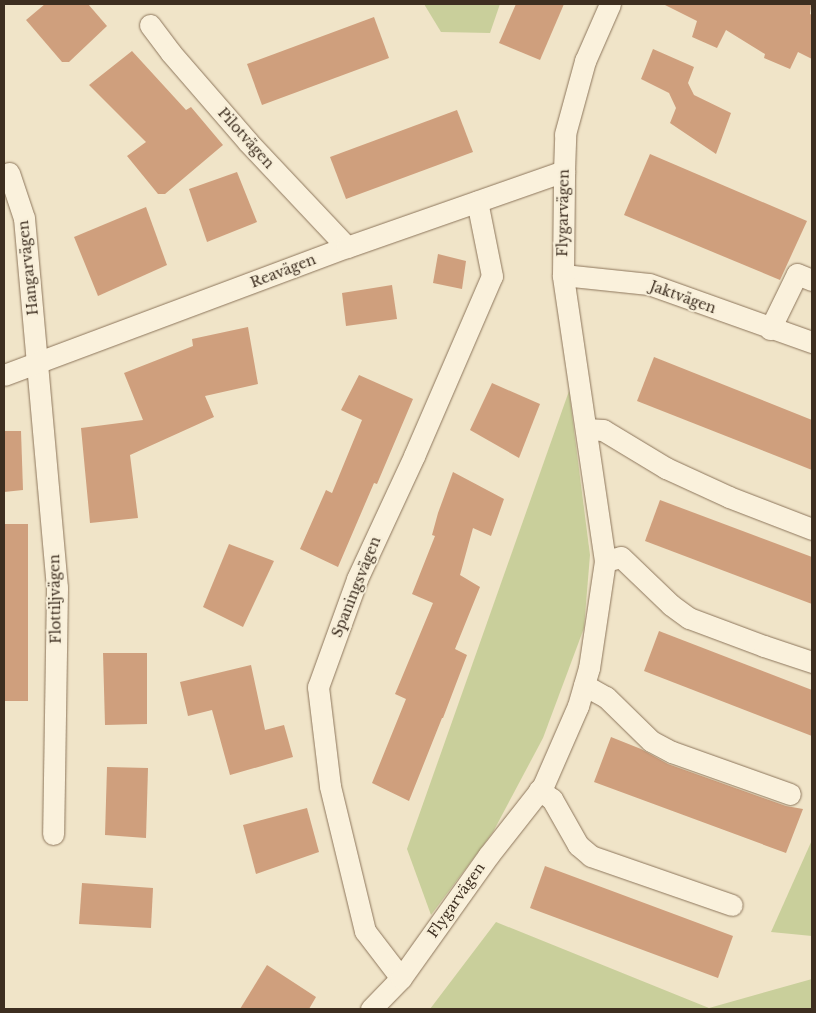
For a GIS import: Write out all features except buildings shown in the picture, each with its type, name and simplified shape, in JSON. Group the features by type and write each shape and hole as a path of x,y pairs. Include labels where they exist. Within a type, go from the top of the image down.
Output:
{"street":[{"name":"Flygarvägen","path":"371,1009 401,978 488,856 539,790 578,706 590,668 605,561 563,275 565,134 586,61 610,4"},
{"name":"Pilotvägen","path":"150,24 170,53 238,130 347,247"},
{"name":"Reavägen","path":"4,375 347,247 564,171"},
{"name":"Hangarvägen","path":"9,173 24,218 37,364"},
{"name":"Spaningsvägen","path":"401,978 365,931 330,786 318,687 357,578 414,456 492,276 477,201"},
{"path":"770,329 797,274 812,280"},
{"name":"Jaktvägen","path":"563,275 649,284 770,329 812,342"},
{"name":"Flottiljvägen","path":"37,364 57,588 53,834"},
{"path":"586,429 603,430 666,468 729,497 812,529"},
{"path":"605,561 621,558 689,618 812,662"},
{"path":"584,685 606,697 651,741 672,752 790,794"},
{"path":"539,790 552,799 578,845 591,856 732,905"}],"green space":[{"path":"424,4 500,4 490,33 441,32"},
{"path":"569,391 590,555 584,628 543,738 493,832 431,915 407,849"},
{"path":"812,840 812,936 771,932"},
{"path":"496,922 709,1008 812,979 812,1009 430,1009"}]}
